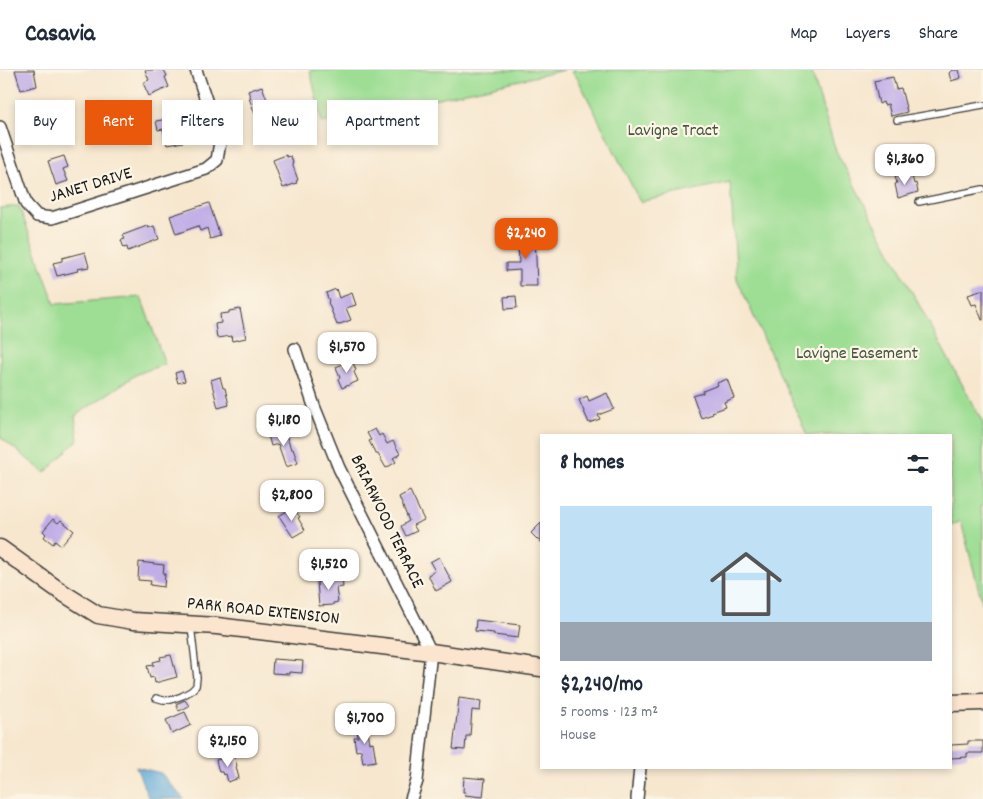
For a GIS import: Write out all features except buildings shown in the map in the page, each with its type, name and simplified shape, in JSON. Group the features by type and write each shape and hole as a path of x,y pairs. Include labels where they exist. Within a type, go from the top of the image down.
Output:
{"street":[{"name":"JANET DRIVE","path":"0,127 26,204 37,216 52,218 206,169 217,160 220,142 196,70"},
{"name":"BRIARWOOD TERRACE","path":"295,349 314,406 339,468 431,652"},
{"name":"PARK ROAD EXTENSION","path":"0,548 60,591 98,615 133,620 217,626 431,652 540,668"},
{"path":"411,799 417,781 431,652"},
{"path":"952,703 983,702"},
{"path":"638,799 640,769"}],"lane":[{"path":"897,120 983,105"},
{"path":"919,202 983,189"},
{"path":"156,698 171,700 191,691 196,686 197,678 191,624"}],"green space":[{"path":"310,70 564,70 429,100 327,100 327,122 322,123"},
{"name":"Lavigne Easement","path":"571,70 811,70 836,151 983,423 983,505 980,507 983,519 983,606 961,521 952,526 952,434 807,434 737,279 730,182 640,202 578,79"},
{"path":"19,206 55,304 141,297 165,364 137,374 75,416 78,440 45,473 0,437 0,208"}],"water":[{"path":"136,767 161,773 184,799 149,799"}],"park label":[{"name":"Lavigne Tract","path":"673,131"}]}
